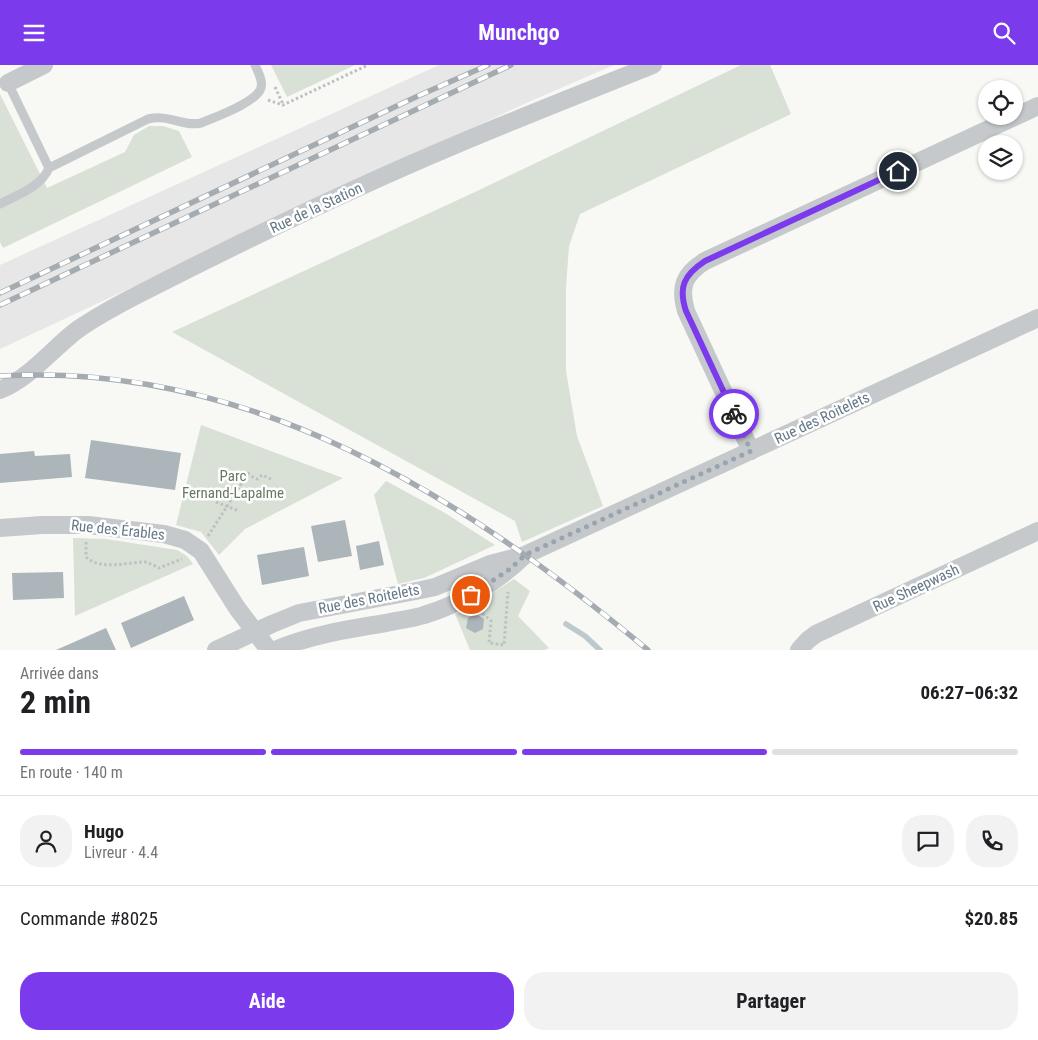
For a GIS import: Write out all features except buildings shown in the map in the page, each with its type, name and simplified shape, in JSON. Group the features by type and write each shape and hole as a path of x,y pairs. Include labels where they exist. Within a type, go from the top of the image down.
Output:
{"street":[{"path":"8,83 44,65"},
{"name":"Rue de la Station","path":"0,390 24,376 64,341 92,320 184,271 303,213 460,143 652,65"},
{"path":"751,451 686,311 682,293 688,275 695,267 705,261 1038,106"},
{"name":"Rue des Roitelets","path":"216,650 299,613 435,587 490,564 525,555 1038,318"},
{"name":"Rue des Érables","path":"0,528 42,525 88,525 164,534 184,540 201,551 237,608 269,650"},
{"name":"Rue Sheepwash","path":"799,650 816,634 1038,531"},
{"name":"Rue des Roitelets","path":"275,650 313,636 416,617 435,611 468,596 492,582 525,555"}],"lane":[{"path":"0,204 45,177 49,168 148,119 158,117 193,125 250,101 261,88 262,82 255,65"},
{"path":"8,83 49,168"}],"path":[{"path":"283,105 368,65"},
{"path":"207,537 248,473 257,479 262,475 271,479"},
{"path":"216,502 239,511"},
{"path":"87,538 86,557 92,563 100,565 147,562 160,568 187,556"},
{"path":"478,608 491,621 489,643 504,645 508,591"}],"shaded area":[{"path":"439,65 614,65 524,104 0,349 0,265"}],"green space":[{"path":"271,65 355,65 287,97"},
{"path":"741,65 770,65 791,114 580,214 569,246 566,287 566,371 577,436 603,506 522,542 515,521 172,332 475,192"},
{"path":"0,94 47,188 125,152 134,135 149,126 163,126 179,131 192,157 3,248 0,242"},
{"name":"Parc Fernand-Lapalme","path":"201,425 343,478 245,529 219,555 201,532 176,525"},
{"path":"386,481 445,513 495,545 424,578 398,584 374,495"},
{"path":"73,538 106,539 177,550 187,556 193,564 75,616"},
{"path":"514,579 530,591 518,616 549,648 545,650 470,650 455,614 474,605"}],"waterway":[{"path":"566,624 585,636 600,650"}],"railway":[{"path":"0,293 418,96 488,65"},
{"path":"0,305 511,65"},
{"path":"0,376 92,377 181,391 267,416 349,450 428,492 504,541 577,594 648,650"}],"way so far":[{"path":"471,595 510,569 525,555 751,451 734,414"}],"route":[{"path":"734,414 683,302 682,293 688,275 695,267 705,261 898,171"}]}
